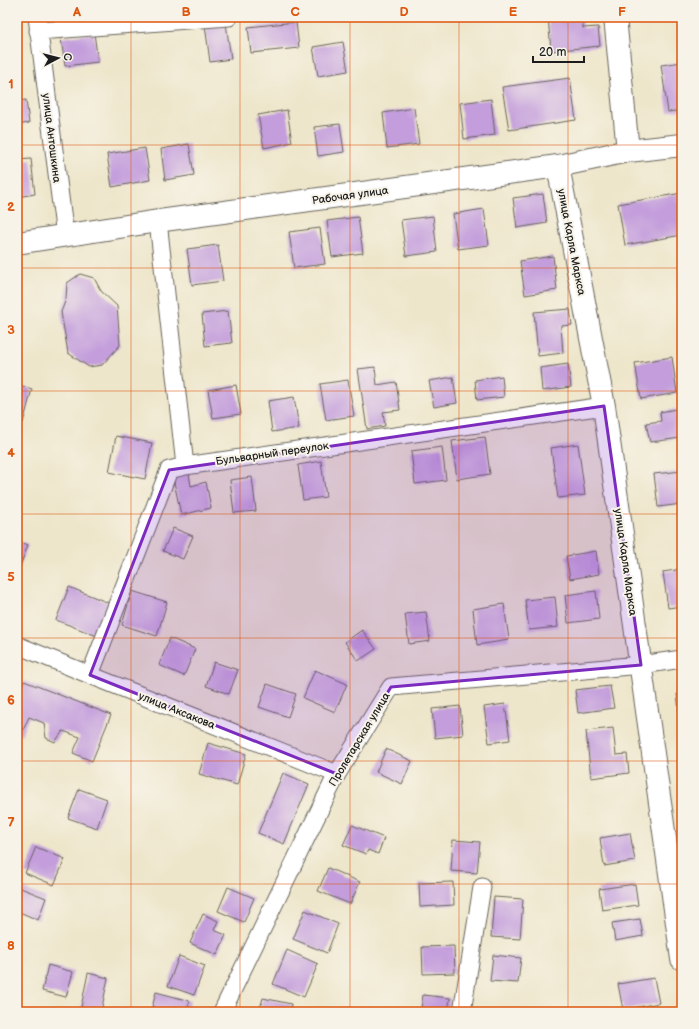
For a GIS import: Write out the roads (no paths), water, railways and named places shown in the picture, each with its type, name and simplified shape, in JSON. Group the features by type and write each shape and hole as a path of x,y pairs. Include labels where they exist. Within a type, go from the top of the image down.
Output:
{"street":[{"path":"37,24 229,17"},
{"path":"615,17 628,151"},
{"name":"улица Антошкина","path":"37,24 65,236"},
{"name":"Рабочая улица","path":"17,243 558,166 628,151 682,145"},
{"name":"улица Карла Маркса","path":"558,166 604,406 682,959"},
{"path":"158,222 185,466"},
{"name":"Бульварный переулок","path":"90,675 168,470 185,466 604,406"},
{"name":"улица Аксакова","path":"17,645 337,774"},
{"name":"Пролетарская улица","path":"222,1012 337,774 391,687 641,666 682,660"},
{"path":"462,1012 482,887"}]}
